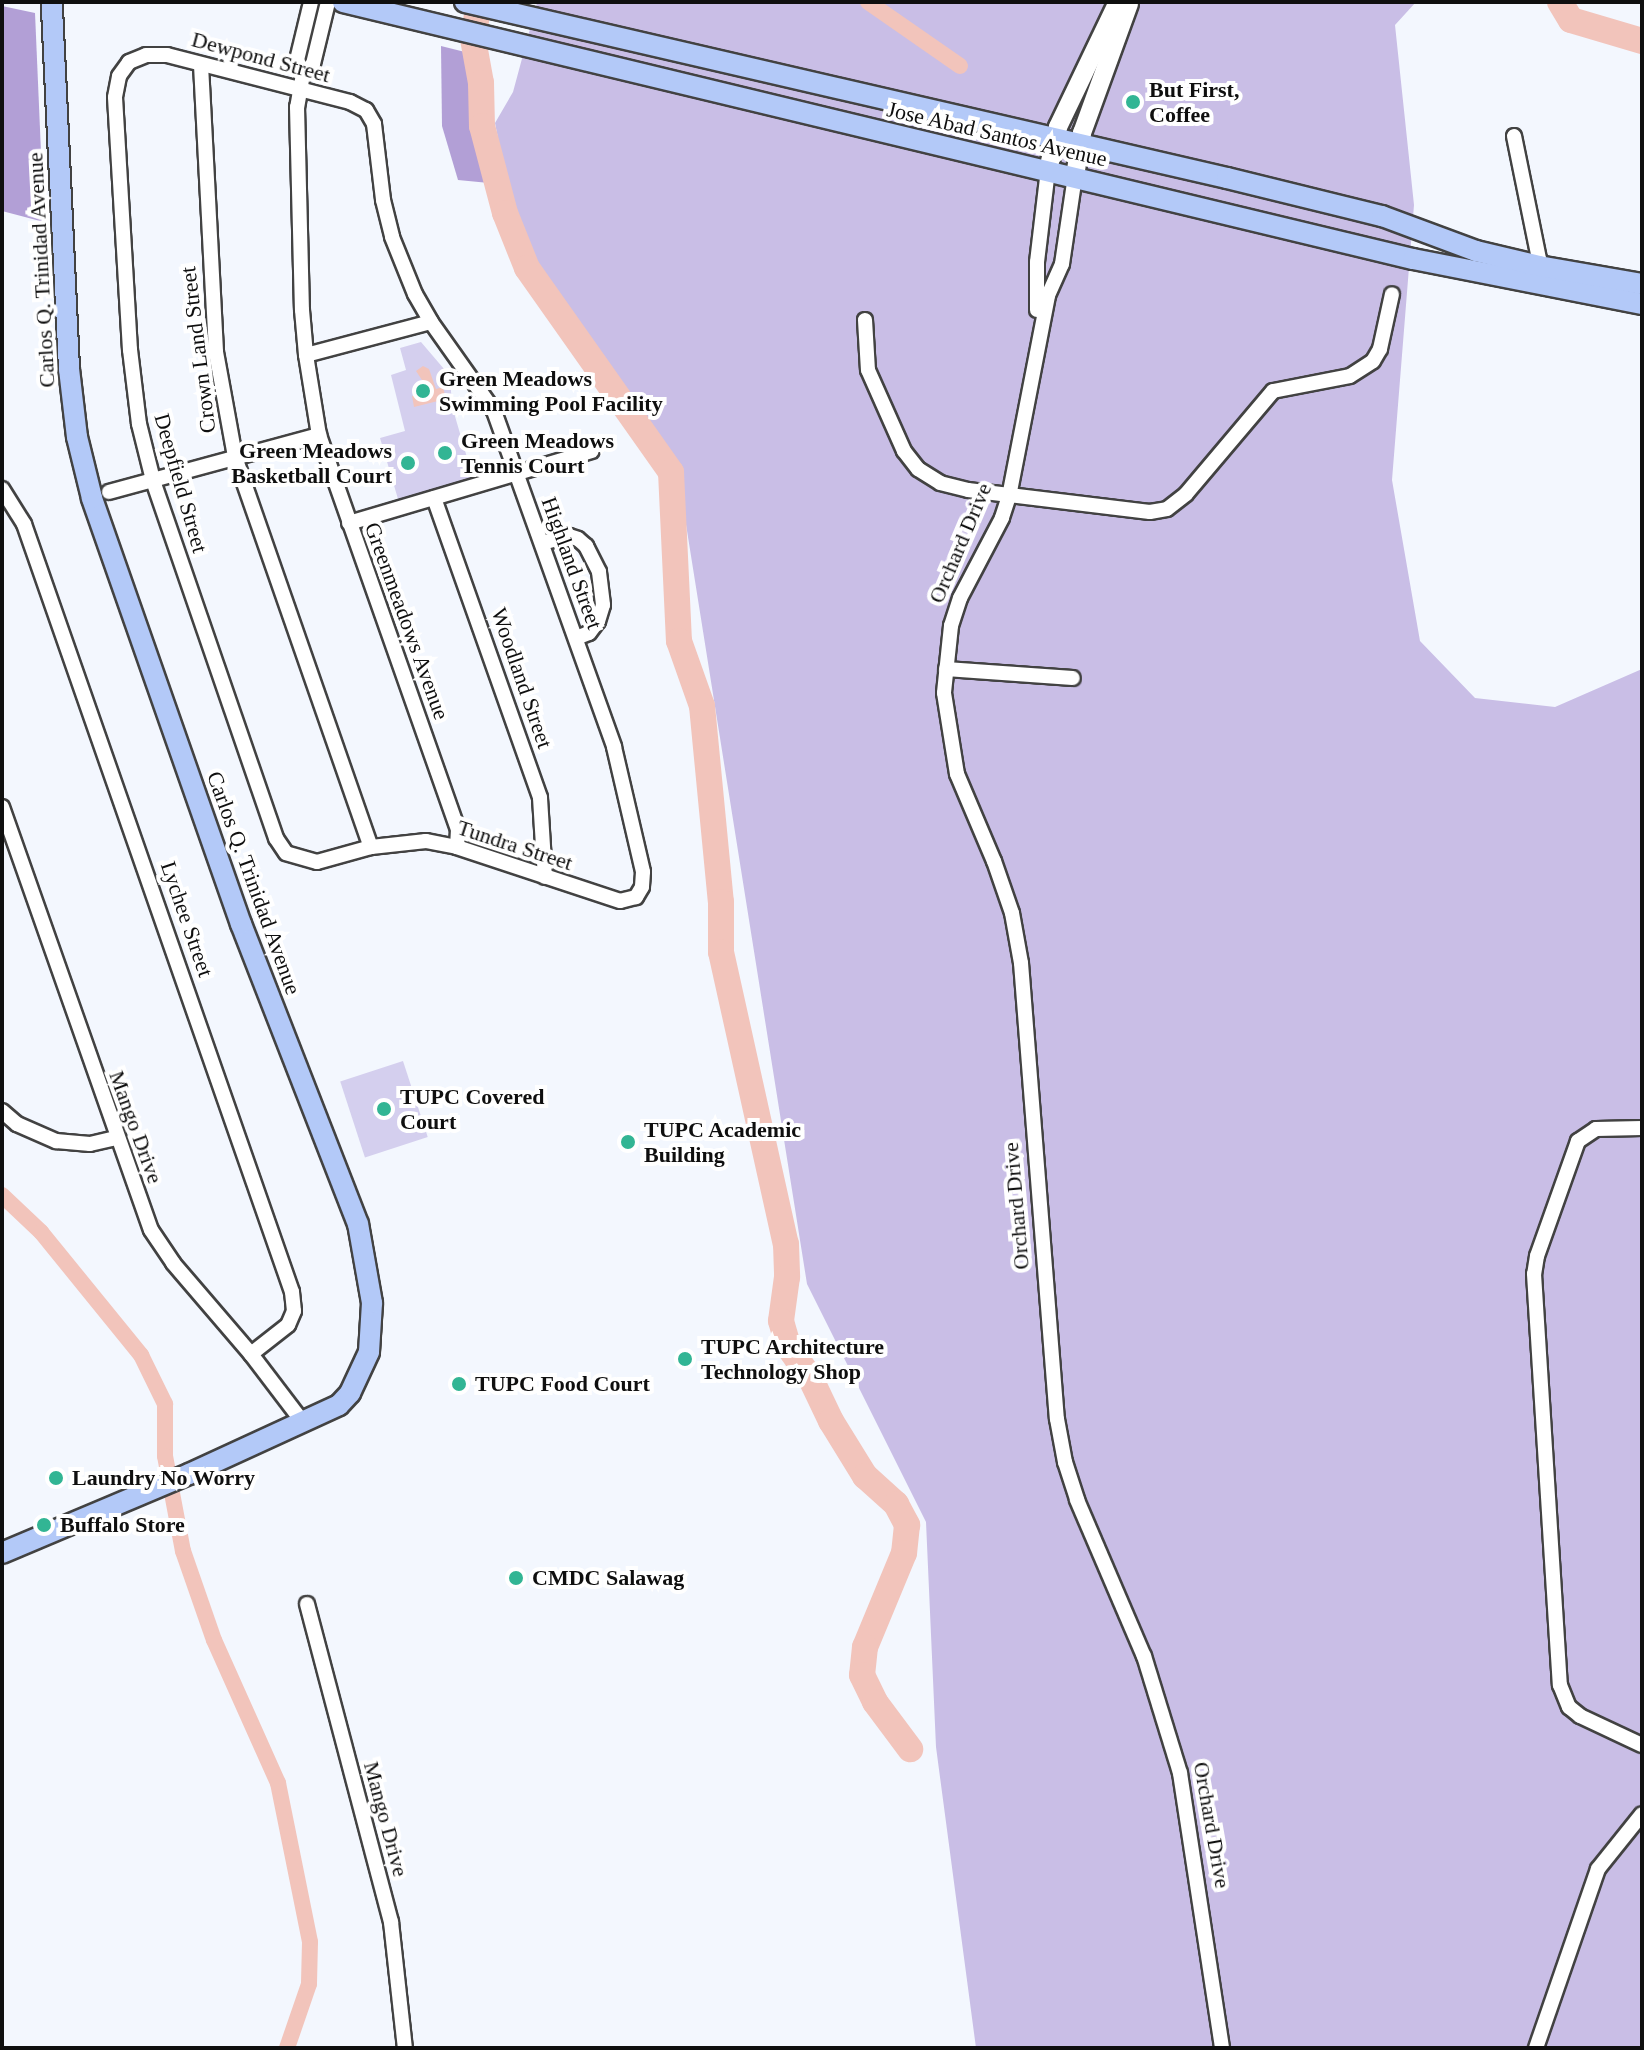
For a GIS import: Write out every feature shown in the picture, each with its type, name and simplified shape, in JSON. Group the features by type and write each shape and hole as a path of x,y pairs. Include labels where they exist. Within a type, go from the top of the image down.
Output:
{"main road":[{"name":"Carlos Q. Trinidad Avenue","path":"2,1553 189,1474 339,1405 350,1393 369,1352 372,1303 358,1224 241,924 92,498 77,437 69,369 52,2"},
{"name":"Jose Abad Santos Avenue","path":"343,2 1398,255 1537,275 1642,284"},
{"name":"Jose Abad Santos Avenue","path":"465,2 1382,216 1537,275 1642,304"}],"street":[{"name":"Greenmeadows Avenue","path":"303,74 297,60 311,2"},
{"name":"Greenmeadows Avenue","path":"328,2 313,64 303,74 299,90 302,310 306,355 319,435 458,829 457,847"},
{"name":"Orchard Drive","path":"1034,363 1037,262 1054,139 1118,2"},
{"name":"Orchard Drive","path":"1130,2 1080,145 1062,264 1048,296 1009,496 1002,518 960,598 951,626 946,669 947,722 957,774 1012,913 1021,963 1057,1419 1065,1462 1077,1500 1144,1656 1180,1773 1222,2048"},
{"name":"Dewpond Street","path":"129,62 146,55 167,55 350,102 366,110 374,124"},
{"name":"Deepfield Street","path":"129,62 119,76 115,97 123,243 139,424 153,480 270,822 286,853"},
{"name":"Crown Land Street","path":"201,65 216,352 235,457 371,847"},
{"name":"Highland Street","path":"374,124 383,200 392,237 431,322 494,411 614,747 643,872 642,887 636,897"},
{"path":"1514,136 1537,275"},
{"path":"865,320 868,370 904,451 918,469 940,483 1009,496 1126,510 1167,509 1186,494 1273,391 1350,376 1373,361 1380,349 1392,294"},
{"path":"306,355 431,322"},
{"path":"109,492 319,435"},
{"path":"349,523 592,451"},
{"name":"Lychee Street","path":"2,489 24,524 292,1292 294,1311 288,1325 251,1354"},
{"name":"Woodland Street","path":"434,498 540,798 545,877"},
{"path":"542,543 569,536 578,539 586,546 599,572 603,605 598,621 589,633 576,638"},
{"path":"946,669 1073,678"},
{"name":"Mango Drive","path":"2,807 115,1138 151,1230 173,1263 251,1354 302,1421"},
{"name":"Tundra Street","path":"286,853 317,862 371,847 426,841 457,847 620,901 636,897"},
{"path":"2,1111 17,1124 56,1141 90,1144 115,1138"},
{"path":"1642,1128 1596,1129 1578,1141 1537,1256 1534,1274 1560,1685 1569,1707 1580,1716 1642,1745"},
{"name":"Mango Drive","path":"307,1604 391,1922 405,2048"},
{"path":"1536,2048 1598,1869 1642,1814"}],"shaded area":[{"path":"534,2 1416,2 1395,25 1414,205 1392,480 1420,641 1475,698 1555,707 1642,669 1642,2048 976,2048 936,1747 926,1522 807,1284 677,468 535,259 508,189 495,123 513,92 537,3"},
{"path":"2,6 35,13 44,222 2,211"},
{"path":"441,46 469,53 489,183 458,180 442,126"},
{"path":"421,342 450,376 452,406 473,478 398,499 380,438 405,431 391,375 406,370 400,348"},
{"path":"423,366 429,369 436,389 443,387 446,399 414,407 412,396 417,395 415,387 422,380 416,371"},
{"name":"TUPC Covered Court","path":"403,1061 428,1137 365,1157 340,1081"}],"waterway":[{"path":"479,2 473,39 481,83 482,126 505,213 527,268 671,472 679,641 702,706 721,902 721,952 786,1244 787,1277 781,1321 788,1346 810,1377 831,1421 865,1476 896,1504 907,1525 904,1553 865,1647 862,1675 875,1702 910,1749"},
{"path":"868,2 960,66"},
{"path":"1560,2 1571,20 1642,41"},
{"path":"2,1195 41,1232 141,1355 165,1404 165,1456 183,1551 214,1640 278,1783 310,1942 309,1984 287,2048"}],"place":[{"name":"But First, Coffee","path":"1133,102"},
{"name":"Green Meadows Swimming Pool Facility","path":"423,391"},
{"name":"Green Meadows Tennis Court","path":"445,453"},
{"name":"Green Meadows Basketball Court","path":"408,463"},
{"name":"TUPC Covered Court","path":"384,1109"},
{"name":"TUPC Academic Building","path":"628,1142"},
{"name":"TUPC Architecture Technology Shop","path":"685,1359"},
{"name":"TUPC Food Court","path":"459,1384"},
{"name":"Laundry No Worry","path":"56,1478"},
{"name":"Buffalo Store","path":"44,1525"},
{"name":"CMDC Salawag","path":"516,1578"}]}
